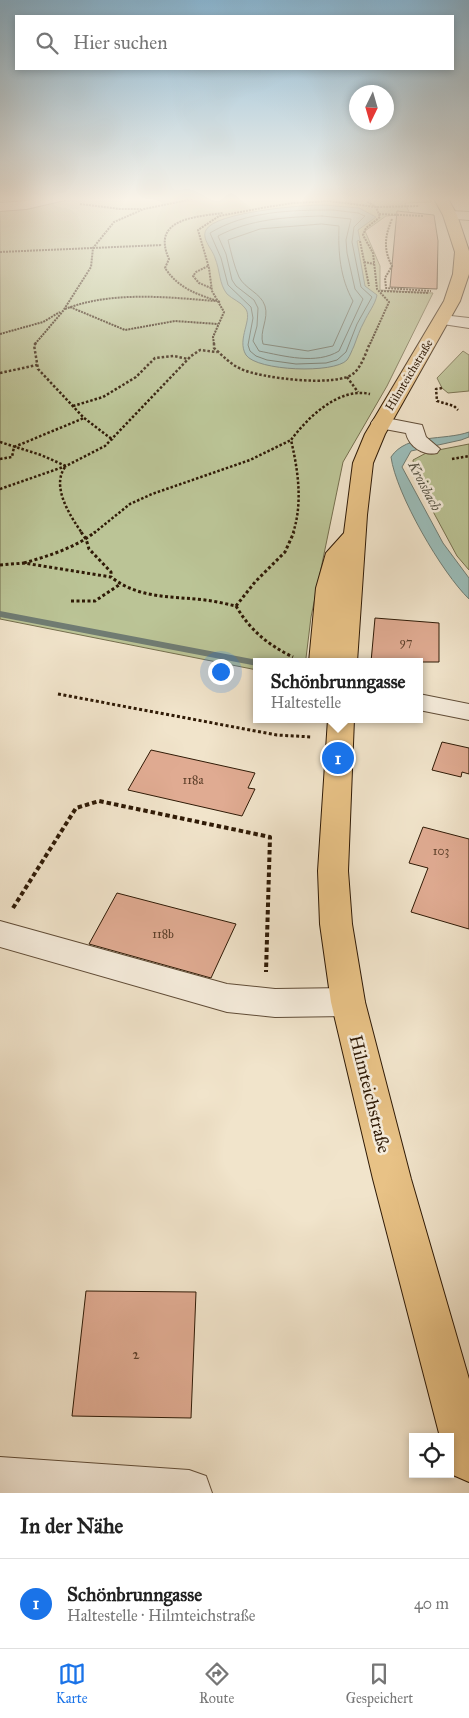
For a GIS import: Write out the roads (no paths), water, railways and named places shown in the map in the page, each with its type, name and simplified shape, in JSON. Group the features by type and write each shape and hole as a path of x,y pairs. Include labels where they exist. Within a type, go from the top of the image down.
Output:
{"main road":[{"name":"Hilmteichstraße","path":"344,658 363,463 381,423 442,320 455,295 465,267"},
{"path":"322,658 328,588 337,553 355,531"},
{"name":"Hilmteichstraße","path":"340,729 332,871 336,924 348,1002 392,1179 469,1459"}],"street":[{"path":"442,320 465,323"},
{"path":"381,423 415,429 423,444"},
{"path":"423,703 469,712"},
{"path":"5,923 227,998 265,1002 348,1002"},
{"path":"0,1480 189,1493"}],"water":[{"path":"218,267 362,267 365,286 377,295 347,360 339,364 312,369 279,367 253,360 246,355 243,349 243,342 248,317 247,312 239,302 229,296 224,290"},
{"name":"Kroisbach","path":"469,432 469,437 461,440 411,451 402,467 443,543 469,578 469,599 446,571 422,532 402,491 391,457 406,444"}],"waterway":[{"path":"0,614 253,662"}],"place":[{"name":"Schönbrunngasse","path":"338,758"}]}
